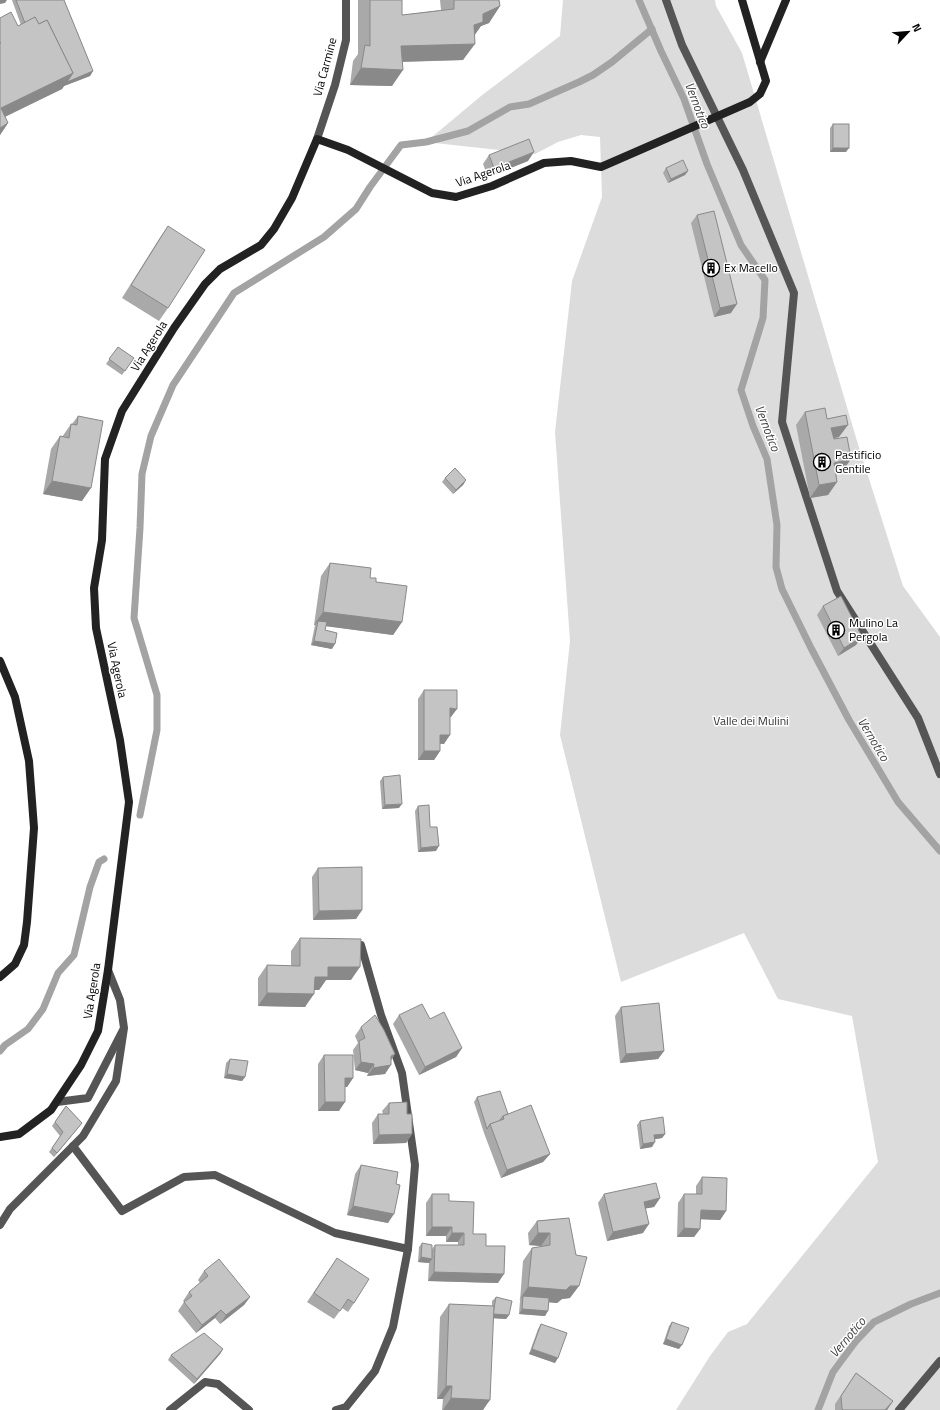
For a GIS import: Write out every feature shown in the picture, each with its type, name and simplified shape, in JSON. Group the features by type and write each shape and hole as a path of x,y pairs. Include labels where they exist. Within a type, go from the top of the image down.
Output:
{"street":[{"name":"Via Carmine","path":"317,139 335,85 346,40 346,0"},
{"path":"666,0 682,45 744,170 794,293 782,422 837,591 918,718 940,774"},
{"name":"Via Agerola","path":"0,1137 19,1134 51,1110 81,1065 98,1031 108,970 129,802 120,740 96,628 94,588 102,540 105,459 122,411 174,328 205,284 220,269 261,245 274,229 292,198 317,139 348,150 432,193 456,197 492,186 544,163 571,161 601,167 750,102 760,94 766,81 742,0"},
{"path":"760,62 786,0"},
{"path":"0,661 15,697 29,762 34,828 24,945 15,964 0,977"},
{"path":"336,1410 346,1407 376,1371 393,1327 408,1249 415,1165 402,1073 381,1015 361,945"},
{"path":"0,1225 10,1209 83,1136 116,1080 124,1028 120,1000 108,970"},
{"path":"57,1102 88,1098 124,1028"},
{"path":"73,1146 122,1211 184,1177 215,1175 335,1233 408,1249"},
{"path":"899,1410 940,1362"},
{"path":"170,1410 205,1382 218,1384 250,1410"}],"green space":[{"name":"Valle dei Mulini","path":"563,0 715,0 716,6 742,53 857,441 903,586 940,637 940,1410 676,1410 710,1356 728,1332 747,1324 878,1162 852,1016 778,999 744,933 621,982 560,735 570,641 555,432 572,281 602,197 600,137 581,135 558,142 535,154 426,142 481,96 560,36"}],"building":[{"path":"16,0 64,0 93,71 67,82 73,73 47,20 39,24 35,17 25,23"},
{"path":"370,0 402,0 402,15 454,9 454,0 499,0 500,6 483,14 483,22 474,25 475,44 401,46 403,70 361,68 365,45 370,46"},
{"path":"11,12 18,26 35,17 39,24 47,20 73,73 1,108 8,123 0,128 0,18"},
{"path":"833,124 849,124 849,148 833,148"},
{"path":"529,139 534,152 494,168 489,155"},
{"path":"683,160 688,171 671,179 666,168"},
{"path":"714,211 737,304 720,308 697,215"},
{"path":"168,226 205,250 168,308 131,285"},
{"path":"118,347 134,358 125,371 109,359"},
{"path":"825,408 827,419 846,415 848,425 831,428 834,439 847,437 851,459 834,463 837,482 819,485 805,412"},
{"path":"78,416 103,421 91,488 52,481 60,436 69,438 71,424 77,425"},
{"path":"455,468 466,480 456,490 445,478"},
{"path":"330,563 371,568 370,578 376,578 376,582 407,586 402,622 323,612"},
{"path":"841,596 862,637 844,648 823,606"},
{"path":"318,621 327,622 325,630 337,633 335,644 314,641"},
{"path":"424,690 457,690 457,709 450,708 450,735 440,735 440,751 424,751"},
{"path":"400,775 402,804 385,805 383,777"},
{"path":"429,805 430,827 437,827 439,846 421,848 418,806"},
{"path":"362,867 362,910 319,911 318,868"},
{"path":"300,938 361,939 360,967 328,967 328,977 315,977 314,994 267,993 267,965 300,966"},
{"path":"659,1003 664,1051 626,1054 621,1007"},
{"path":"422,1004 430,1019 444,1012 462,1048 425,1067 399,1015"},
{"path":"375,1015 395,1054 391,1056 391,1065 373,1068 374,1064 361,1062 359,1041 365,1038 361,1027"},
{"path":"324,1055 353,1055 353,1078 345,1078 345,1102 325,1102"},
{"path":"230,1059 248,1061 245,1077 227,1074"},
{"path":"500,1091 508,1114 503,1116 500,1121 490,1124 487,1129 477,1097"},
{"path":"407,1102 407,1114 412,1114 412,1134 379,1135 378,1114 389,1114 389,1103"},
{"path":"531,1105 550,1154 507,1170 490,1124 504,1119 503,1116"},
{"path":"66,1106 82,1123 57,1153 52,1148 63,1132 55,1122"},
{"path":"663,1117 665,1134 654,1135 655,1142 643,1144 640,1121"},
{"path":"361,1165 398,1172 396,1184 400,1185 394,1214 353,1206"},
{"path":"702,1177 727,1178 726,1211 701,1210 700,1229 684,1228 684,1194 702,1194"},
{"path":"656,1183 660,1198 644,1202 649,1224 613,1232 604,1194"},
{"path":"432,1194 449,1194 449,1201 474,1202 473,1234 486,1234 486,1246 505,1246 504,1274 434,1272 435,1245 464,1245 464,1233 452,1233 452,1227 432,1227"},
{"path":"569,1218 576,1255 587,1257 579,1286 570,1286 566,1290 528,1287 532,1248 550,1245 550,1233 538,1233 537,1221"},
{"path":"422,1243 432,1245 432,1259 421,1257"},
{"path":"337,1258 369,1279 354,1303 348,1299 340,1311 314,1293"},
{"path":"219,1259 250,1297 226,1315 221,1310 202,1325 184,1302 192,1296 189,1292 208,1276 204,1271"},
{"path":"523,1296 549,1298 548,1311 522,1309"},
{"path":"496,1297 512,1301 509,1315 493,1314"},
{"path":"449,1304 494,1306 490,1400 451,1398 452,1386 446,1386"},
{"path":"672,1322 689,1328 682,1345 666,1339"},
{"path":"541,1324 567,1333 558,1358 532,1349"},
{"path":"204,1333 223,1349 197,1379 171,1355"},
{"path":"856,1373 893,1401 885,1410 842,1409 841,1396"}],"waterway":[{"name":"Vernotico","path":"639,0 684,99 707,164 741,245 765,280 763,318 741,390 753,426 767,459 777,525 776,567 782,589 849,720 898,802 940,851"},
{"path":"140,815 157,730 157,695 134,618 142,474 151,436 173,385 234,293 324,237 356,209 370,187 401,145 426,142 468,131 510,107 529,104 579,82 593,75 612,62 652,29"},
{"path":"0,1051 5,1045 28,1029 43,1009 58,973 74,955 90,887 99,862 104,859"},
{"name":"Vernotico","path":"818,1410 833,1372 856,1341 874,1322 911,1304 940,1293"}],"place":[{"name":"Ex Macello","path":"711,268"},
{"name":"Pastificio Gentile","path":"822,462"},
{"name":"Mulino La Pergola","path":"836,630"}]}
